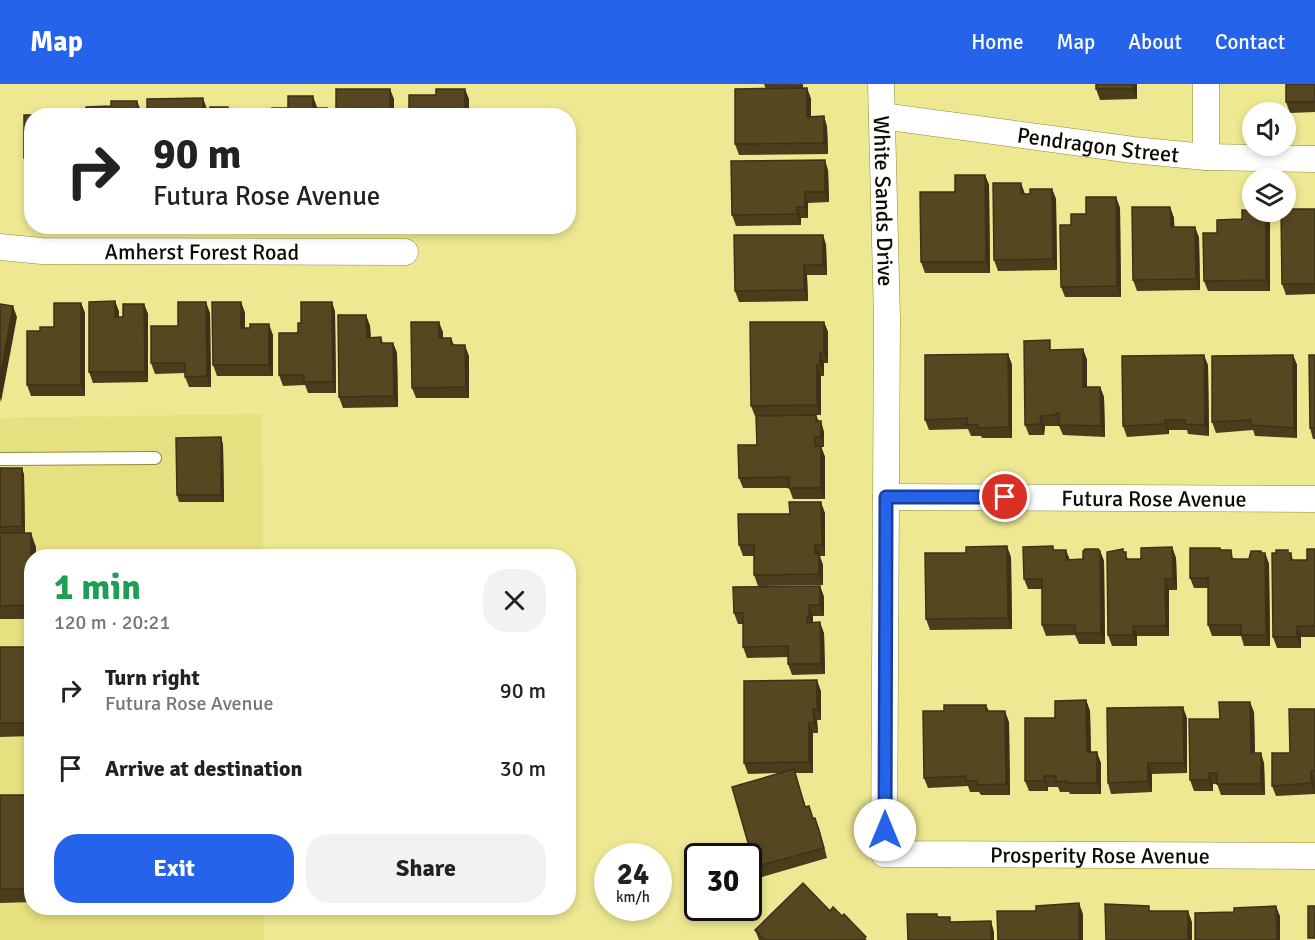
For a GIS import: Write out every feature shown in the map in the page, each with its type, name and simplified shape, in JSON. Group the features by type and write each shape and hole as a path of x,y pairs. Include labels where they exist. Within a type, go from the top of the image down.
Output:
{"street":[{"name":"White Sands Drive","path":"881,84 887,318 884,854"},
{"path":"1206,84 1206,157"},
{"name":"Pendragon Street","path":"882,116 1132,150 1206,157 1315,159"},
{"name":"Amherst Forest Road","path":"0,247 42,251 405,252"},
{"name":"Futura Rose Avenue","path":"886,497 1315,499"},
{"name":"Prosperity Rose Avenue","path":"884,854 1315,856"}],"lane":[{"path":"0,459 155,458"}],"shaded area":[{"path":"262,414 263,549 24,549 24,915 264,915 264,940 0,940 0,418"}],"building":[{"path":"1096,84 1133,84 1133,89 1096,89"},
{"path":"1286,84 1315,84 1315,102 1286,102"},
{"path":"807,88 807,117 824,116 824,143 735,144 735,89"},
{"path":"336,89 390,89 390,108 336,108"},
{"path":"436,89 465,89 465,108 409,108 409,95 436,95"},
{"path":"288,96 313,96 313,108 288,108"},
{"path":"203,98 203,108 147,108 147,99"},
{"path":"111,101 137,101 137,108 86,108 111,106"},
{"path":"825,160 825,192 805,192 805,207 797,207 797,214 732,215 731,161"},
{"path":"955,175 985,175 986,262 921,262 920,192 955,192"},
{"path":"993,183 1021,183 1021,194 1030,194 1030,189 1052,189 1053,259 994,260"},
{"path":"1086,197 1116,197 1117,286 1061,287 1060,225 1071,225 1071,214 1086,214"},
{"path":"1132,207 1170,207 1171,227 1195,227 1196,279 1133,280"},
{"path":"1296,209 1315,209 1315,284 1282,284 1281,222 1296,222"},
{"path":"1242,219 1242,222 1266,222 1266,280 1204,281 1203,233 1217,233 1217,220"},
{"path":"734,235 823,235 823,265 804,265 804,290 735,291"},
{"path":"115,301 115,317 123,317 123,304 144,304 145,372 89,372 89,302"},
{"path":"178,302 206,302 207,376 185,377 185,363 151,363 151,326 178,326"},
{"path":"212,302 241,302 241,328 250,328 250,324 269,324 269,365 213,365"},
{"path":"301,302 332,302 333,382 304,382 304,375 279,375 279,333 298,333 298,323 301,323"},
{"path":"54,303 81,303 81,385 27,385 27,331 40,331 40,327 54,327"},
{"path":"0,304 13,306 0,378"},
{"path":"338,315 366,315 367,338 381,337 381,343 393,343 394,396 339,397"},
{"path":"411,322 439,322 439,338 451,338 451,345 465,345 466,387 412,388"},
{"path":"750,322 824,322 824,353 820,353 820,365 817,365 817,405 751,406"},
{"path":"1050,340 1050,350 1083,349 1083,387 1100,387 1101,426 1059,425 1059,413 1041,416 1040,424 1025,425 1024,341"},
{"path":"1008,354 1009,427 978,428 978,425 967,425 967,418 925,420 925,355"},
{"path":"1204,355 1205,425 1185,424 1185,420 1165,420 1165,424 1123,426 1122,356"},
{"path":"1293,355 1294,428 1251,425 1251,420 1212,422 1212,356"},
{"path":"1309,355 1315,355 1315,428 1310,428"},
{"path":"816,415 816,421 821,421 821,437 815,437 815,446 821,446 821,488 789,488 789,477 739,478 738,445 757,445 756,416"},
{"path":"221,437 221,495 177,495 176,438"},
{"path":"0,468 22,468 22,526 0,527"},
{"path":"789,502 821,502 822,545 815,545 815,554 819,554 819,574 754,575 754,545 739,545 738,514 790,514"},
{"path":"0,533 31,533 31,549 24,549 24,605 0,606"},
{"path":"1007,546 1008,618 926,619 925,553 966,553 966,547"},
{"path":"1053,546 1053,550 1066,550 1066,560 1083,559 1085,549 1100,551 1101,633 1075,633 1075,625 1042,625 1042,579 1024,579 1023,547"},
{"path":"1172,547 1173,579 1165,579 1166,626 1133,626 1133,635 1108,635 1107,552 1123,549 1123,552 1126,552 1126,559 1141,559 1141,548"},
{"path":"1190,548 1231,550 1232,559 1249,559 1251,551 1265,553 1266,635 1241,635 1241,625 1208,625 1208,578 1190,578"},
{"path":"1307,549 1315,549 1315,626 1297,626 1297,637 1273,637 1272,553 1276,553 1276,550 1288,550 1288,553 1291,553 1291,560 1307,560"},
{"path":"820,586 820,605 809,605 807,623 820,622 821,664 788,664 788,646 743,647 743,613 734,613 733,587"},
{"path":"0,647 24,647 24,723 0,723"},
{"path":"817,680 817,709 813,709 814,723 809,723 809,762 744,763 744,681"},
{"path":"1086,700 1087,752 1097,752 1097,783 1056,782 1056,776 1044,776 1044,781 1025,781 1025,718 1055,718 1055,701"},
{"path":"1219,702 1250,702 1251,753 1261,753 1261,784 1217,784 1217,773 1209,773 1209,780 1190,780 1189,719 1220,719"},
{"path":"944,705 986,705 986,711 1005,711 1006,784 977,785 977,781 966,781 966,776 924,778 923,711 944,711"},
{"path":"1183,707 1184,763 1148,763 1148,781 1108,783 1107,708"},
{"path":"1289,709 1315,709 1315,771 1311,771 1311,783 1272,786 1272,753 1290,753"},
{"path":"794,769 805,807 809,806 813,819 815,818 824,848 762,865 762,843 748,843 732,787"},
{"path":"0,795 24,795 24,889 0,889"},
{"path":"803,883 830,911 833,907 842,916 844,914 866,937 862,940 765,940 755,930"},
{"path":"1079,903 1079,940 998,940 997,911 1036,911 1036,906"},
{"path":"1105,904 1149,906 1149,911 1188,911 1188,940 1106,940"},
{"path":"1276,906 1277,940 1195,940 1195,913 1234,912 1234,908"},
{"path":"1308,906 1315,906 1315,938 1308,938"},
{"path":"907,914 937,914 937,917 950,917 950,922 991,921 991,940 908,940"}],"route":[{"path":"885,830 886,497 1005,497"}]}
